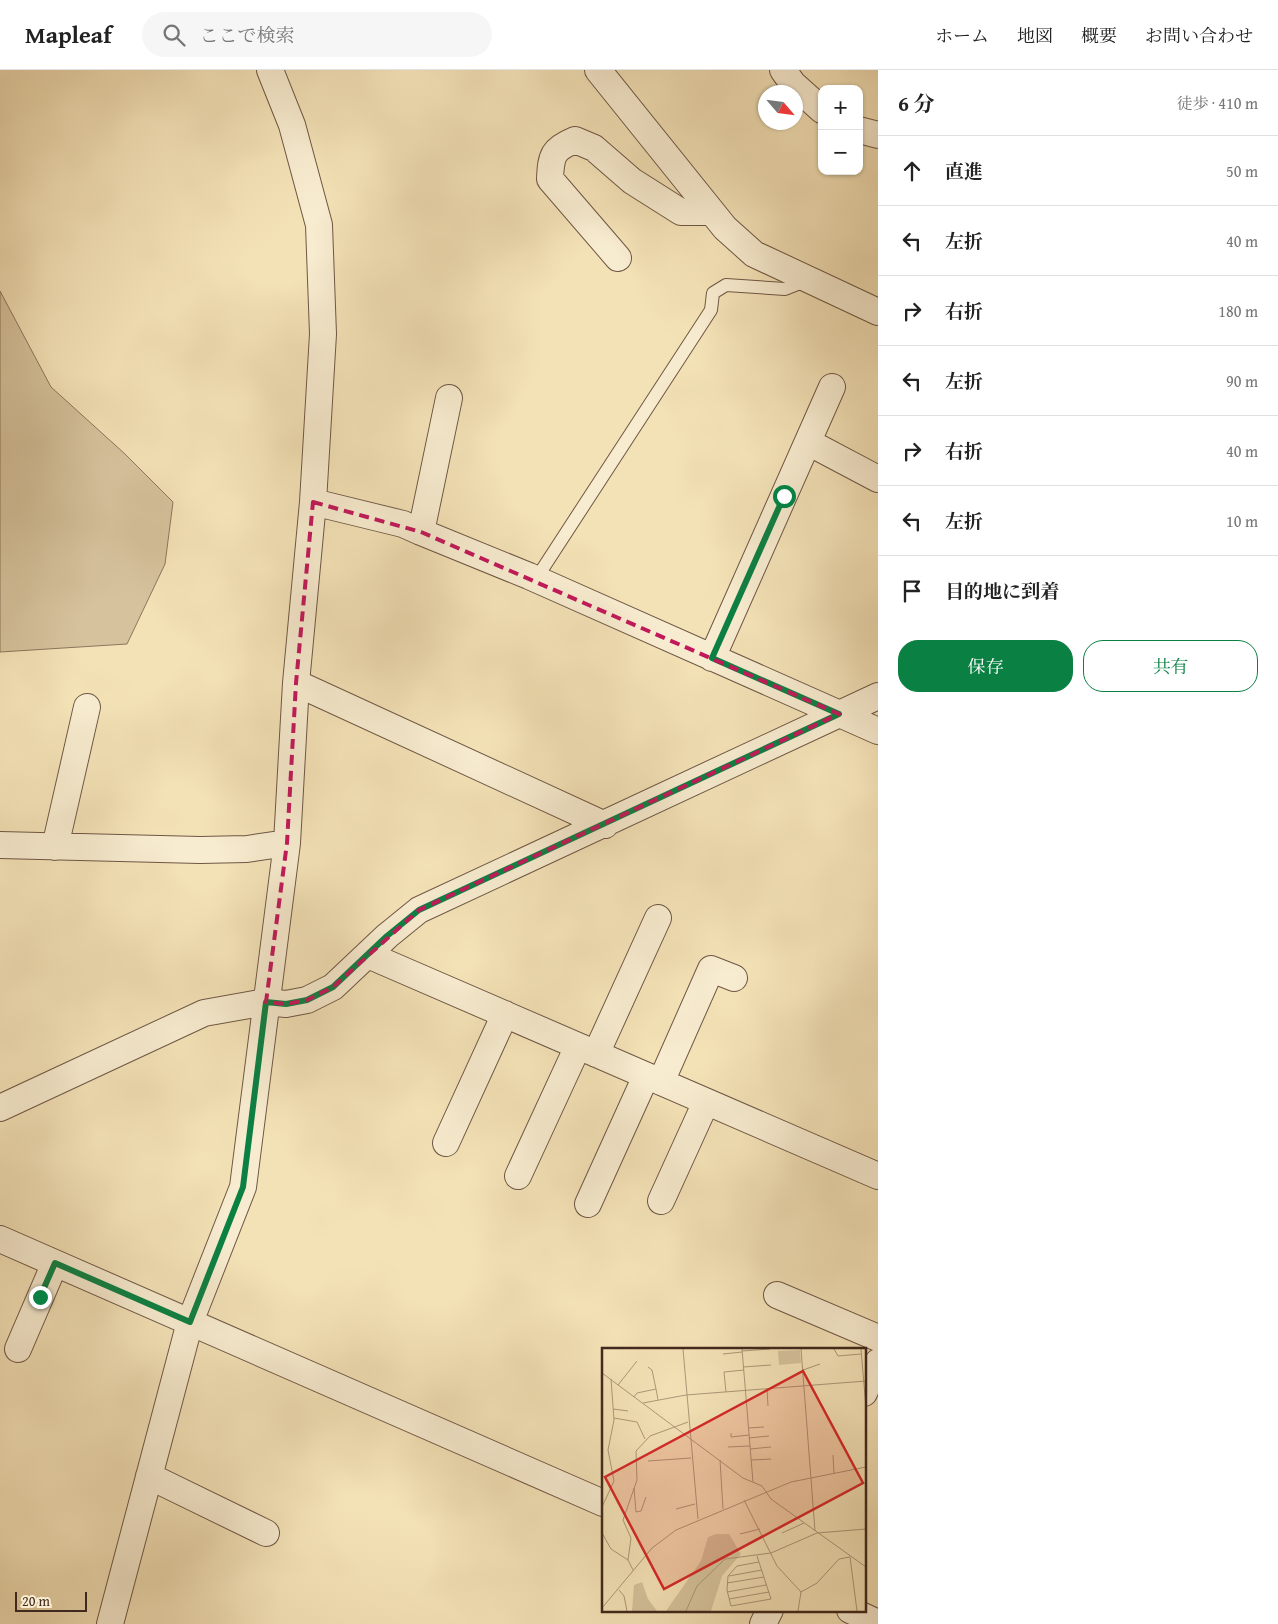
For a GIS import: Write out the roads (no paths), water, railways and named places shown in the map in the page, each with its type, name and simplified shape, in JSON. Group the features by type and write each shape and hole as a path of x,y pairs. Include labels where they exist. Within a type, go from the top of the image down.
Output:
{"street":[{"path":"110,1624 190,1322 243,1187 287,843 296,683 313,502 323,334 319,225 292,125 270,70"},
{"path":"598,70 725,228 754,254 878,312"},
{"path":"784,70 793,84 818,106"},
{"path":"863,131 878,135"},
{"path":"618,258 550,178 550,160 559,147 575,140 594,148 632,181 681,212 712,212"},
{"path":"712,658 832,387"},
{"path":"421,532 449,398"},
{"path":"808,442 878,480"},
{"path":"313,502 403,524 536,579 878,732"},
{"path":"296,683 605,825"},
{"path":"0,1108 204,1013 266,1002 286,1004 307,1000 333,987 387,936 419,910 605,825 878,696"},
{"path":"54,847 87,706"},
{"path":"0,845 200,850 247,849 287,843"},
{"path":"518,1176 658,918"},
{"path":"368,956 878,1176"},
{"path":"588,1204 711,969 734,978"},
{"path":"446,1144 505,1014"},
{"path":"662,1201 706,1102"},
{"path":"0,1239 602,1503"},
{"path":"18,1349 55,1263"},
{"path":"777,1295 878,1338"},
{"path":"866,1389 878,1362"},
{"path":"149,1476 266,1533"},
{"path":"764,1624 769,1612"},
{"path":"855,1612 878,1622"}],"lane":[{"path":"536,579 710,310 713,293 726,285 785,289 808,280"}]}
